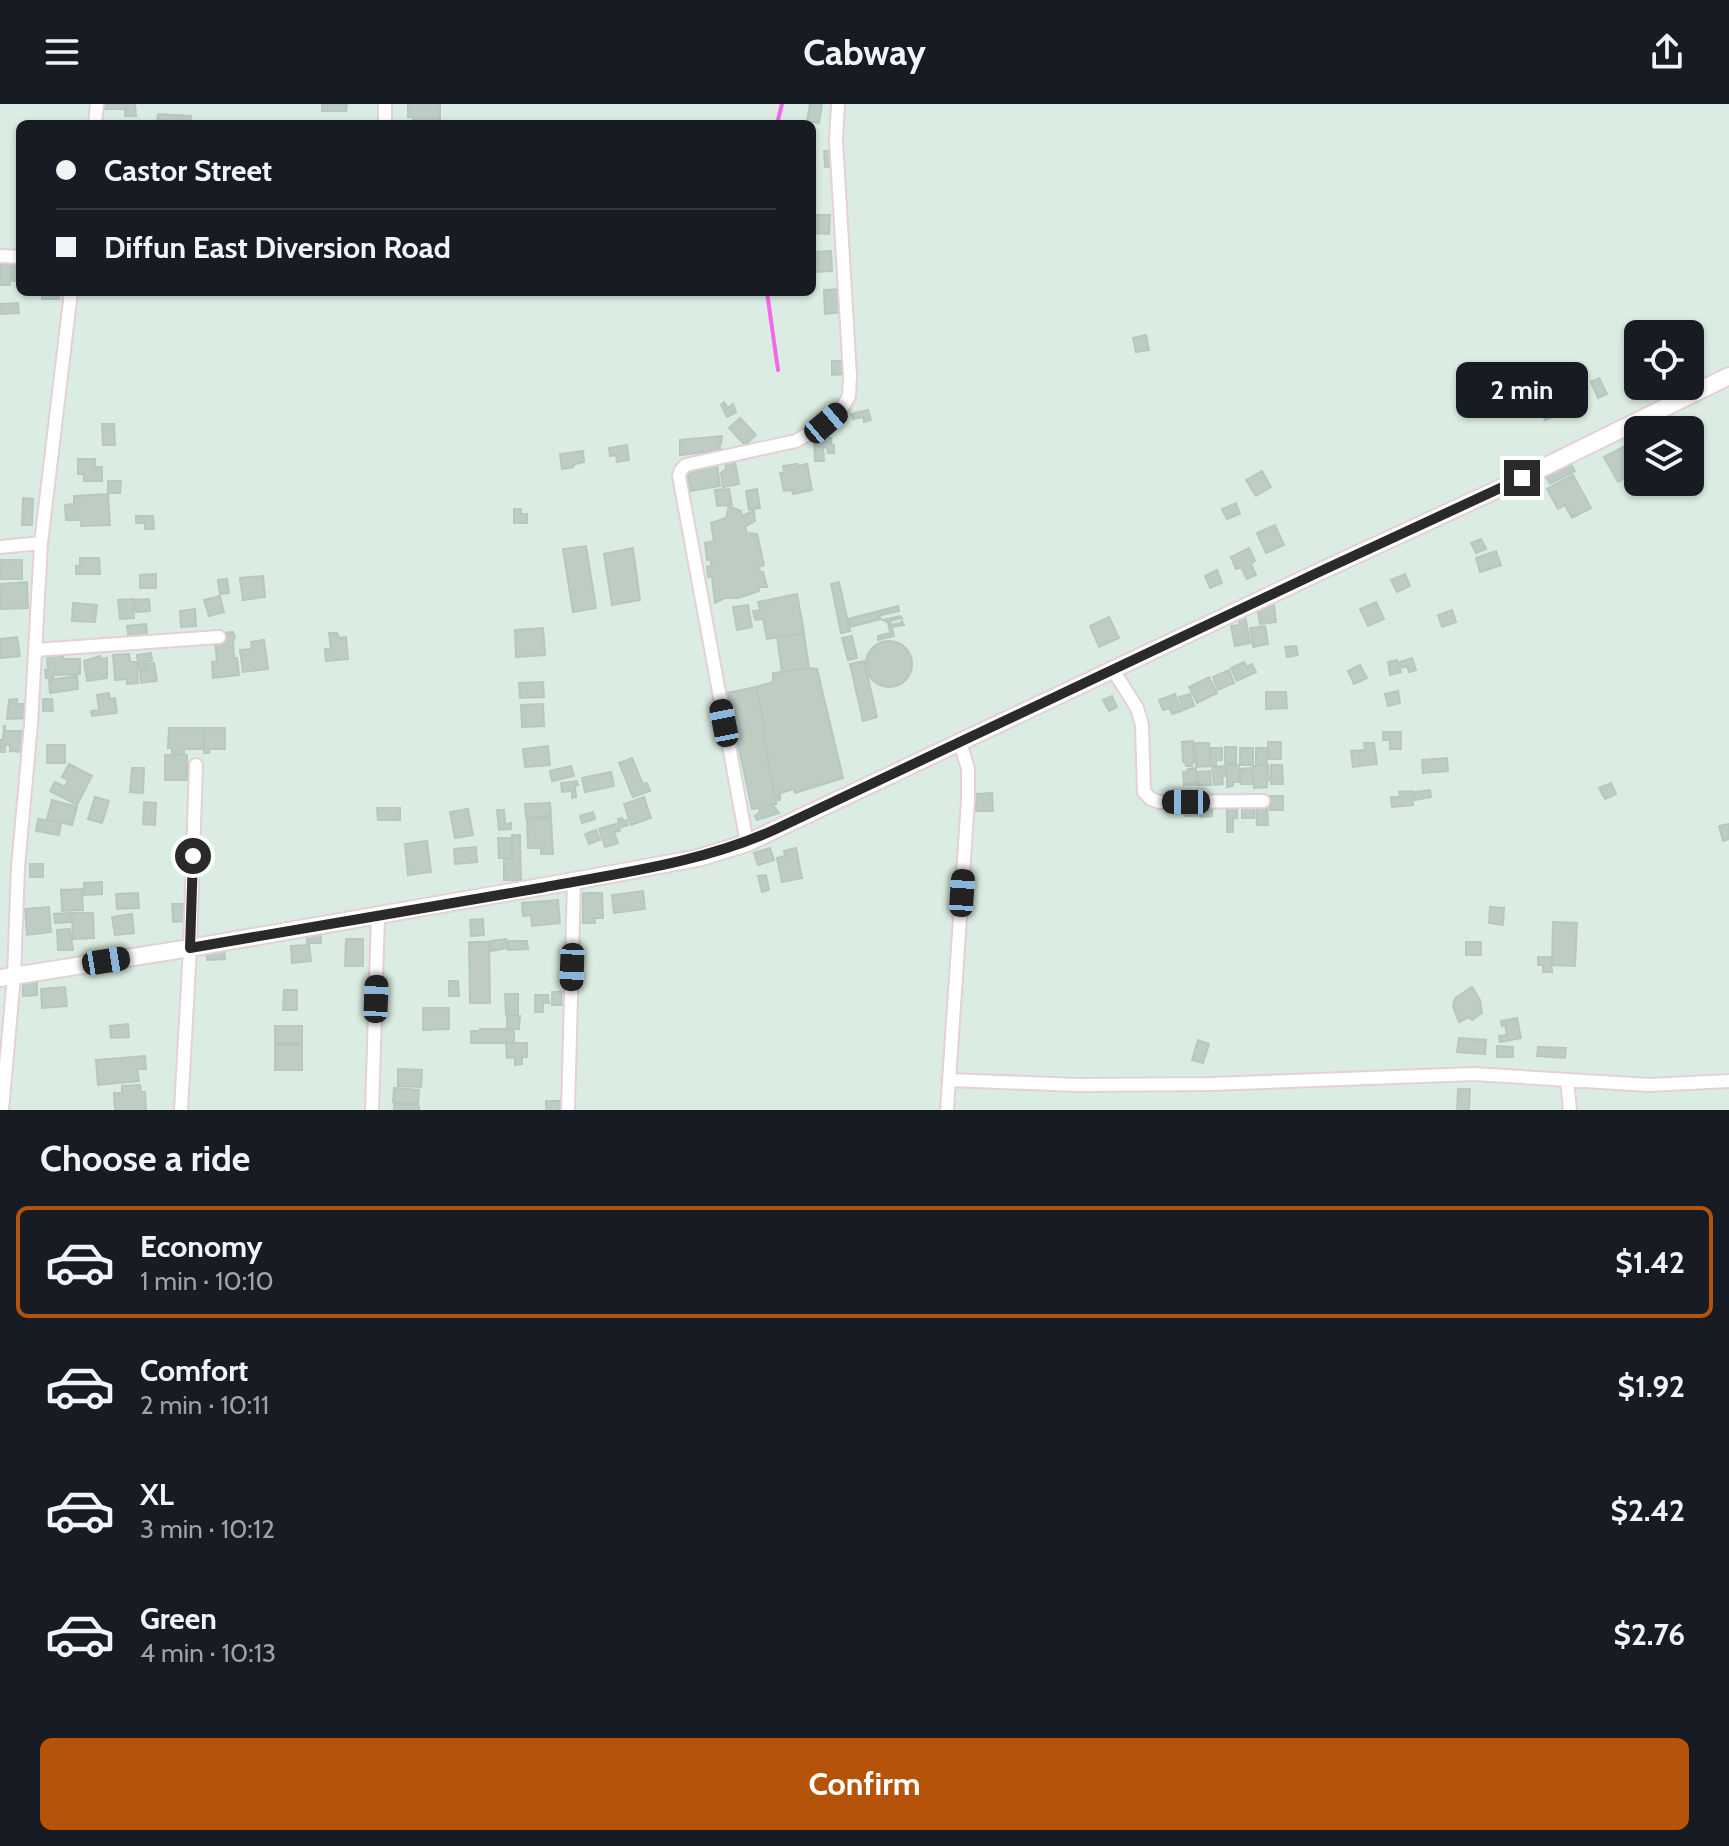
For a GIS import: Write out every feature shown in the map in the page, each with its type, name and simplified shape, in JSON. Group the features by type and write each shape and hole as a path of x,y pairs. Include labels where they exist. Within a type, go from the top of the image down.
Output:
{"main road":[{"path":"7,977 574,881 698,858 747,843 1522,478 1729,376"}],"street":[{"path":"747,843 679,476 686,465 796,441 826,423 841,410 849,396 836,140 838,104"},
{"path":"2,1110 7,977 41,543 71,296"},
{"path":"0,547 41,543"},
{"path":"35,650 219,637"},
{"path":"1113,670 1140,716 1144,792 1151,799 1160,802 1263,801"},
{"path":"947,1110 968,800 968,769 960,742"},
{"path":"181,1110 196,765"},
{"path":"568,1110 574,881"},
{"path":"372,1110 378,916"},
{"path":"949,1080 1077,1085 1182,1084 1474,1074 1649,1085 1729,1081"},
{"path":"1567,1080 1570,1110"}],"building":[{"path":"103,104 135,104 136,116 125,116 125,109 103,109"},
{"path":"322,104 347,104 346,111 322,111"},
{"path":"408,104 440,104 440,120 413,120 413,117 408,117"},
{"path":"810,104 822,104 819,123 807,120"},
{"path":"158,114 191,116 190,120 157,120"},
{"path":"824,151 834,151 835,167 825,167"},
{"path":"816,215 830,215 829,234 816,233"},
{"path":"831,251 832,271 816,272 816,252"},
{"path":"12,261 16,261 16,281 12,281"},
{"path":"0,262 10,262 10,285 0,285"},
{"path":"842,289 843,312 825,314 824,290"},
{"path":"42,296 59,296 59,299 42,299"},
{"path":"18,303 19,313 0,314 0,304"},
{"path":"1146,335 1149,350 1136,352 1133,338"},
{"path":"832,361 842,361 843,374 832,375"},
{"path":"1599,378 1607,394 1598,398 1591,382"},
{"path":"1547,395 1555,416 1545,420 1535,400"},
{"path":"724,402 728,408 733,404 736,412 727,417 721,405"},
{"path":"868,410 871,420 864,422 863,417 853,419 851,414"},
{"path":"740,418 756,435 745,445 729,428"},
{"path":"102,424 114,424 115,445 103,445"},
{"path":"722,436 721,450 680,455 680,440"},
{"path":"814,438 831,438 834,453 828,453 827,447 823,448 824,461 815,461"},
{"path":"627,445 629,460 617,462 616,455 610,456 609,448"},
{"path":"1624,447 1624,479 1618,482 1604,457"},
{"path":"583,451 584,462 562,469 560,454"},
{"path":"78,459 95,459 95,467 102,467 102,481 84,481 84,474 78,474"},
{"path":"1568,459 1575,471 1550,484 1543,472"},
{"path":"735,462 739,484 723,487 721,473 726,469 725,463"},
{"path":"717,464 720,486 690,491 687,469"},
{"path":"807,464 812,490 793,494 792,490 784,491 780,473 784,473 783,466"},
{"path":"1262,471 1271,487 1256,496 1246,480"},
{"path":"1573,475 1591,508 1572,518 1565,505 1558,509 1547,489"},
{"path":"108,481 121,481 120,493 108,493"},
{"path":"729,489 732,505 717,506 715,490"},
{"path":"757,489 760,508 749,510 746,491"},
{"path":"108,494 110,525 81,526 81,520 66,520 65,505 74,504 74,496"},
{"path":"23,498 33,499 32,525 22,525"},
{"path":"1236,503 1240,514 1227,519 1222,509"},
{"path":"729,506 741,511 742,516 754,511 755,521 745,527 747,533 757,534 764,565 759,567 767,587 715,603 712,577 708,577 707,567 712,565 710,559 707,560 705,543 714,541 711,523 726,518"},
{"path":"514,509 521,509 521,514 527,514 527,523 514,523"},
{"path":"136,516 153,516 154,529 145,529 145,523 136,523"},
{"path":"1275,525 1284,545 1266,553 1257,533"},
{"path":"1481,539 1486,549 1476,553 1471,543"},
{"path":"586,546 596,608 573,612 563,549"},
{"path":"633,548 640,600 612,605 604,554"},
{"path":"1249,548 1255,561 1251,564 1256,575 1247,579 1241,567 1236,569 1231,557"},
{"path":"1496,551 1501,565 1480,572 1476,558"},
{"path":"80,558 99,558 100,574 76,574"},
{"path":"0,560 22,560 22,579 0,579"},
{"path":"1217,570 1222,583 1210,588 1205,576"},
{"path":"156,574 156,588 140,588 140,575"},
{"path":"1405,574 1410,586 1397,592 1391,580"},
{"path":"263,576 265,597 243,600 240,578"},
{"path":"227,579 229,593 220,594 218,580"},
{"path":"27,582 28,608 0,609 0,584"},
{"path":"839,582 850,631 841,633 831,584"},
{"path":"797,594 804,632 767,639 763,619 755,620 753,611 760,610 758,602"},
{"path":"220,596 224,612 209,616 204,600"},
{"path":"133,599 134,618 120,619 118,600"},
{"path":"149,599 150,611 136,612 134,600"},
{"path":"1376,602 1384,619 1368,626 1360,609"},
{"path":"73,603 97,605 95,622 72,621"},
{"path":"748,605 752,627 737,630 733,607"},
{"path":"1274,605 1276,622 1260,624 1257,607"},
{"path":"898,606 899,611 878,616 881,619 850,627 848,619"},
{"path":"195,609 196,626 181,627 180,611"},
{"path":"1452,610 1456,622 1442,627 1438,615"},
{"path":"1245,616 1250,643 1235,646 1231,626 1240,625 1238,618"},
{"path":"1109,617 1119,638 1099,647 1090,626"},
{"path":"902,618 890,621 891,625 902,621 904,625 892,627 894,636 878,640 878,636 890,633 888,622 883,620"},
{"path":"146,624 148,641 129,642 127,626"},
{"path":"1265,626 1268,644 1253,647 1250,628"},
{"path":"543,628 545,655 516,657 515,630"},
{"path":"233,632 234,658 237,658 239,675 213,678 212,662 217,661 215,641 224,640 224,633"},
{"path":"329,633 337,633 339,638 346,637 348,659 326,661 325,649 331,649"},
{"path":"804,634 809,668 782,672 777,637"},
{"path":"852,636 857,658 848,660 842,638"},
{"path":"17,637 20,656 0,658 0,639"},
{"path":"264,640 268,669 243,672 240,650 252,649 251,642"},
{"path":"889,641 906,647 912,664 906,681 889,687 872,681 866,664 872,647"},
{"path":"1296,646 1298,655 1287,657 1285,647"},
{"path":"63,653 63,659 80,659 80,674 46,678 47,654"},
{"path":"151,653 152,661 144,662 145,668 139,669 137,655"},
{"path":"129,654 130,662 137,662 138,683 127,684 127,679 115,680 113,655"},
{"path":"100,656 100,659 107,658 107,678 87,681 84,661"},
{"path":"1412,658 1416,670 1409,672 1407,666 1402,668 1400,662"},
{"path":"1397,660 1401,672 1390,675 1388,662"},
{"path":"864,661 877,717 863,721 850,664"},
{"path":"1244,662 1247,667 1252,664 1256,672 1237,681 1231,668"},
{"path":"154,663 157,681 141,683 140,671 147,670 146,664"},
{"path":"1360,665 1367,678 1354,684 1348,671"},
{"path":"817,669 843,778 795,793 794,789 780,793 780,800 775,801 756,687 773,682 773,673"},
{"path":"1229,670 1234,683 1218,690 1213,677"},
{"path":"77,676 78,689 50,693 49,680"},
{"path":"1209,677 1217,693 1197,703 1189,687"},
{"path":"543,682 544,697 520,698 519,683"},
{"path":"756,687 776,804 772,805 779,813 757,820 755,816 760,812 759,808 752,809 727,693"},
{"path":"1398,691 1400,703 1388,706 1385,694"},
{"path":"1266,692 1286,692 1287,708 1266,709"},
{"path":"109,693 110,699 115,698 117,713 92,716 91,711 99,710 97,695"},
{"path":"1175,694 1181,711 1172,714 1170,708 1163,710 1159,700"},
{"path":"1190,694 1194,706 1183,710 1179,697"},
{"path":"1112,696 1117,707 1109,711 1103,700"},
{"path":"17,699 17,704 26,704 27,718 7,719 9,700"},
{"path":"43,699 52,699 53,711 43,711"},
{"path":"543,704 544,726 522,727 521,705"},
{"path":"4,726 5,731 25,731 24,752 10,751 10,745 5,745 5,752 0,752"},
{"path":"169,728 203,728 203,749 184,749 184,754 172,754 172,748 168,748"},
{"path":"204,728 225,728 225,749 209,749 209,753 204,753"},
{"path":"1383,732 1401,732 1401,749 1390,749 1390,740 1383,740"},
{"path":"1193,741 1194,762 1192,766 1186,766 1182,742"},
{"path":"1268,742 1281,742 1281,759 1268,759"},
{"path":"1195,743 1209,743 1210,766 1196,767"},
{"path":"1364,743 1374,743 1377,764 1353,767 1351,751 1365,750"},
{"path":"47,745 65,745 65,763 47,763"},
{"path":"548,746 550,765 525,767 523,749"},
{"path":"1225,747 1236,747 1236,763 1225,764"},
{"path":"1211,748 1222,748 1222,760 1216,760 1216,766 1211,766"},
{"path":"1240,748 1253,748 1253,765 1240,765"},
{"path":"1256,748 1266,748 1267,765 1256,765"},
{"path":"165,755 187,755 187,780 165,780"},
{"path":"632,758 643,784 647,783 650,791 633,797 619,763"},
{"path":"1447,758 1448,771 1423,773 1422,760"},
{"path":"69,764 92,776 77,805 50,791 55,782 65,787 68,780 62,777"},
{"path":"1227,765 1239,765 1239,782 1227,787"},
{"path":"1268,765 1267,787 1254,788 1253,766"},
{"path":"1271,765 1282,765 1283,784 1271,784"},
{"path":"571,766 574,776 552,781 550,771"},
{"path":"1226,766 1223,784 1214,785 1212,767"},
{"path":"132,768 144,768 143,793 130,792"},
{"path":"1196,768 1196,784 1184,785 1183,772"},
{"path":"1252,768 1253,784 1241,784 1240,769"},
{"path":"1210,771 1211,785 1198,785 1198,772"},
{"path":"611,772 614,786 585,792 582,778"},
{"path":"577,781 576,797 572,798 572,791 562,792 561,783"},
{"path":"1611,783 1616,794 1605,799 1599,788"},
{"path":"1430,790 1431,797 1415,800 1414,792"},
{"path":"1412,791 1413,805 1392,807 1391,797 1400,797 1399,792"},
{"path":"992,793 993,811 976,811 975,794"},
{"path":"1270,796 1283,796 1283,810 1270,810"},
{"path":"95,797 109,801 102,823 88,819"},
{"path":"644,797 651,818 631,825 624,804"},
{"path":"52,800 77,807 72,825 47,819"},
{"path":"144,802 156,803 155,825 143,824"},
{"path":"550,803 551,816 526,818 525,804"},
{"path":"1184,803 1197,803 1197,816 1184,816"},
{"path":"1200,803 1212,803 1212,816 1200,817"},
{"path":"1227,803 1237,803 1233,832 1227,832"},
{"path":"1242,803 1254,803 1254,818 1242,818"},
{"path":"1256,803 1267,803 1268,825 1257,825"},
{"path":"377,808 400,808 400,820 378,820"},
{"path":"468,809 473,835 455,838 450,812"},
{"path":"497,810 504,810 505,824 511,823 511,829 499,830"},
{"path":"593,812 595,819 582,823 580,816"},
{"path":"551,818 553,854 541,854 541,848 528,848 527,820"},
{"path":"622,818 623,821 627,820 628,825 614,832 618,843 605,847 599,829 619,823 618,819"},
{"path":"38,819 61,823 59,835 36,831"},
{"path":"1729,824 1729,839 1723,841 1719,826"},
{"path":"596,830 600,840 589,844 585,834"},
{"path":"512,835 520,835 521,880 504,880 504,859 513,859"},
{"path":"498,838 510,838 511,858 499,858"},
{"path":"427,841 431,872 408,875 405,844"},
{"path":"476,847 477,862 455,864 454,849"},
{"path":"770,848 774,860 758,865 754,853"},
{"path":"796,848 802,878 782,882 777,858 785,856 784,851"},
{"path":"30,864 43,864 43,877 30,877"},
{"path":"766,875 769,890 762,892 758,876"},
{"path":"102,882 102,894 84,895 84,883"},
{"path":"82,889 83,910 62,911 61,890"},
{"path":"643,891 645,909 614,913 612,895"},
{"path":"138,893 139,908 117,909 116,894"},
{"path":"583,893 602,893 603,918 594,918 595,923 583,923"},
{"path":"558,900 560,923 532,926 531,915 523,916 522,903"},
{"path":"172,904 184,904 185,921 173,922"},
{"path":"49,907 51,932 27,935 25,909"},
{"path":"1490,907 1504,908 1503,925 1489,923"},
{"path":"70,913 71,922 55,923 54,914"},
{"path":"72,913 93,913 94,938 73,939"},
{"path":"132,914 134,933 115,935 112,917"},
{"path":"483,919 484,935 471,936 470,920"},
{"path":"1553,922 1577,923 1575,966 1552,965"},
{"path":"70,929 73,950 58,950 57,930"},
{"path":"307,930 321,930 321,943 307,943"},
{"path":"346,939 363,939 363,966 345,966"},
{"path":"506,939 507,948 491,951 490,941"},
{"path":"508,941 527,941 528,949 508,950"},
{"path":"469,942 489,942 490,1003 470,1003"},
{"path":"1466,942 1481,942 1481,955 1466,955"},
{"path":"309,945 311,961 292,963 291,946"},
{"path":"224,947 225,959 207,960 207,948"},
{"path":"1538,957 1551,957 1552,972 1543,972 1543,965 1538,965"},
{"path":"37,975 37,995 23,996 23,976"},
{"path":"449,981 458,981 459,996 449,996"},
{"path":"65,987 67,1006 42,1008 41,989"},
{"path":"1472,987 1480,1000 1482,1013 1472,1020 1469,1017 1459,1022 1453,1007 1455,998"},
{"path":"284,990 297,990 297,1010 283,1010"},
{"path":"552,992 561,992 562,1005 552,1005"},
{"path":"505,994 518,994 518,1015 506,1015"},
{"path":"535,995 548,995 549,1003 543,1003 543,1012 535,1012"},
{"path":"423,1008 449,1008 449,1029 423,1030"},
{"path":"507,1016 520,1016 519,1029 507,1029"},
{"path":"1517,1018 1521,1038 1500,1042 1499,1036 1507,1035 1501,1021"},
{"path":"128,1024 129,1037 111,1038 110,1026"},
{"path":"275,1026 302,1026 302,1043 275,1043"},
{"path":"514,1029 514,1043 471,1043 471,1031"},
{"path":"1459,1038 1486,1040 1485,1054 1457,1052"},
{"path":"1198,1040 1209,1044 1203,1063 1192,1060"},
{"path":"506,1043 527,1043 527,1057 522,1057 522,1064 515,1065 515,1057 507,1058"},
{"path":"275,1045 302,1045 302,1070 275,1070"},
{"path":"1497,1046 1513,1047 1513,1057 1497,1057"},
{"path":"1538,1047 1566,1048 1565,1058 1537,1056"},
{"path":"145,1056 146,1069 137,1069 139,1081 98,1085 96,1060"},
{"path":"398,1069 422,1070 421,1087 398,1086"},
{"path":"140,1085 141,1092 145,1092 146,1110 115,1110 114,1093 122,1093 122,1086"},
{"path":"394,1088 419,1090 418,1104 393,1102"},
{"path":"1458,1089 1470,1089 1469,1110 1457,1110"},
{"path":"546,1101 560,1101 559,1110 546,1110"},
{"path":"394,1104 419,1106 419,1110 394,1110"}],"waterway":[{"path":"778,120 782,104"},
{"path":"768,296 778,370"}],"route":[{"path":"193,856 190,948 698,858 747,843 1522,478"}]}
